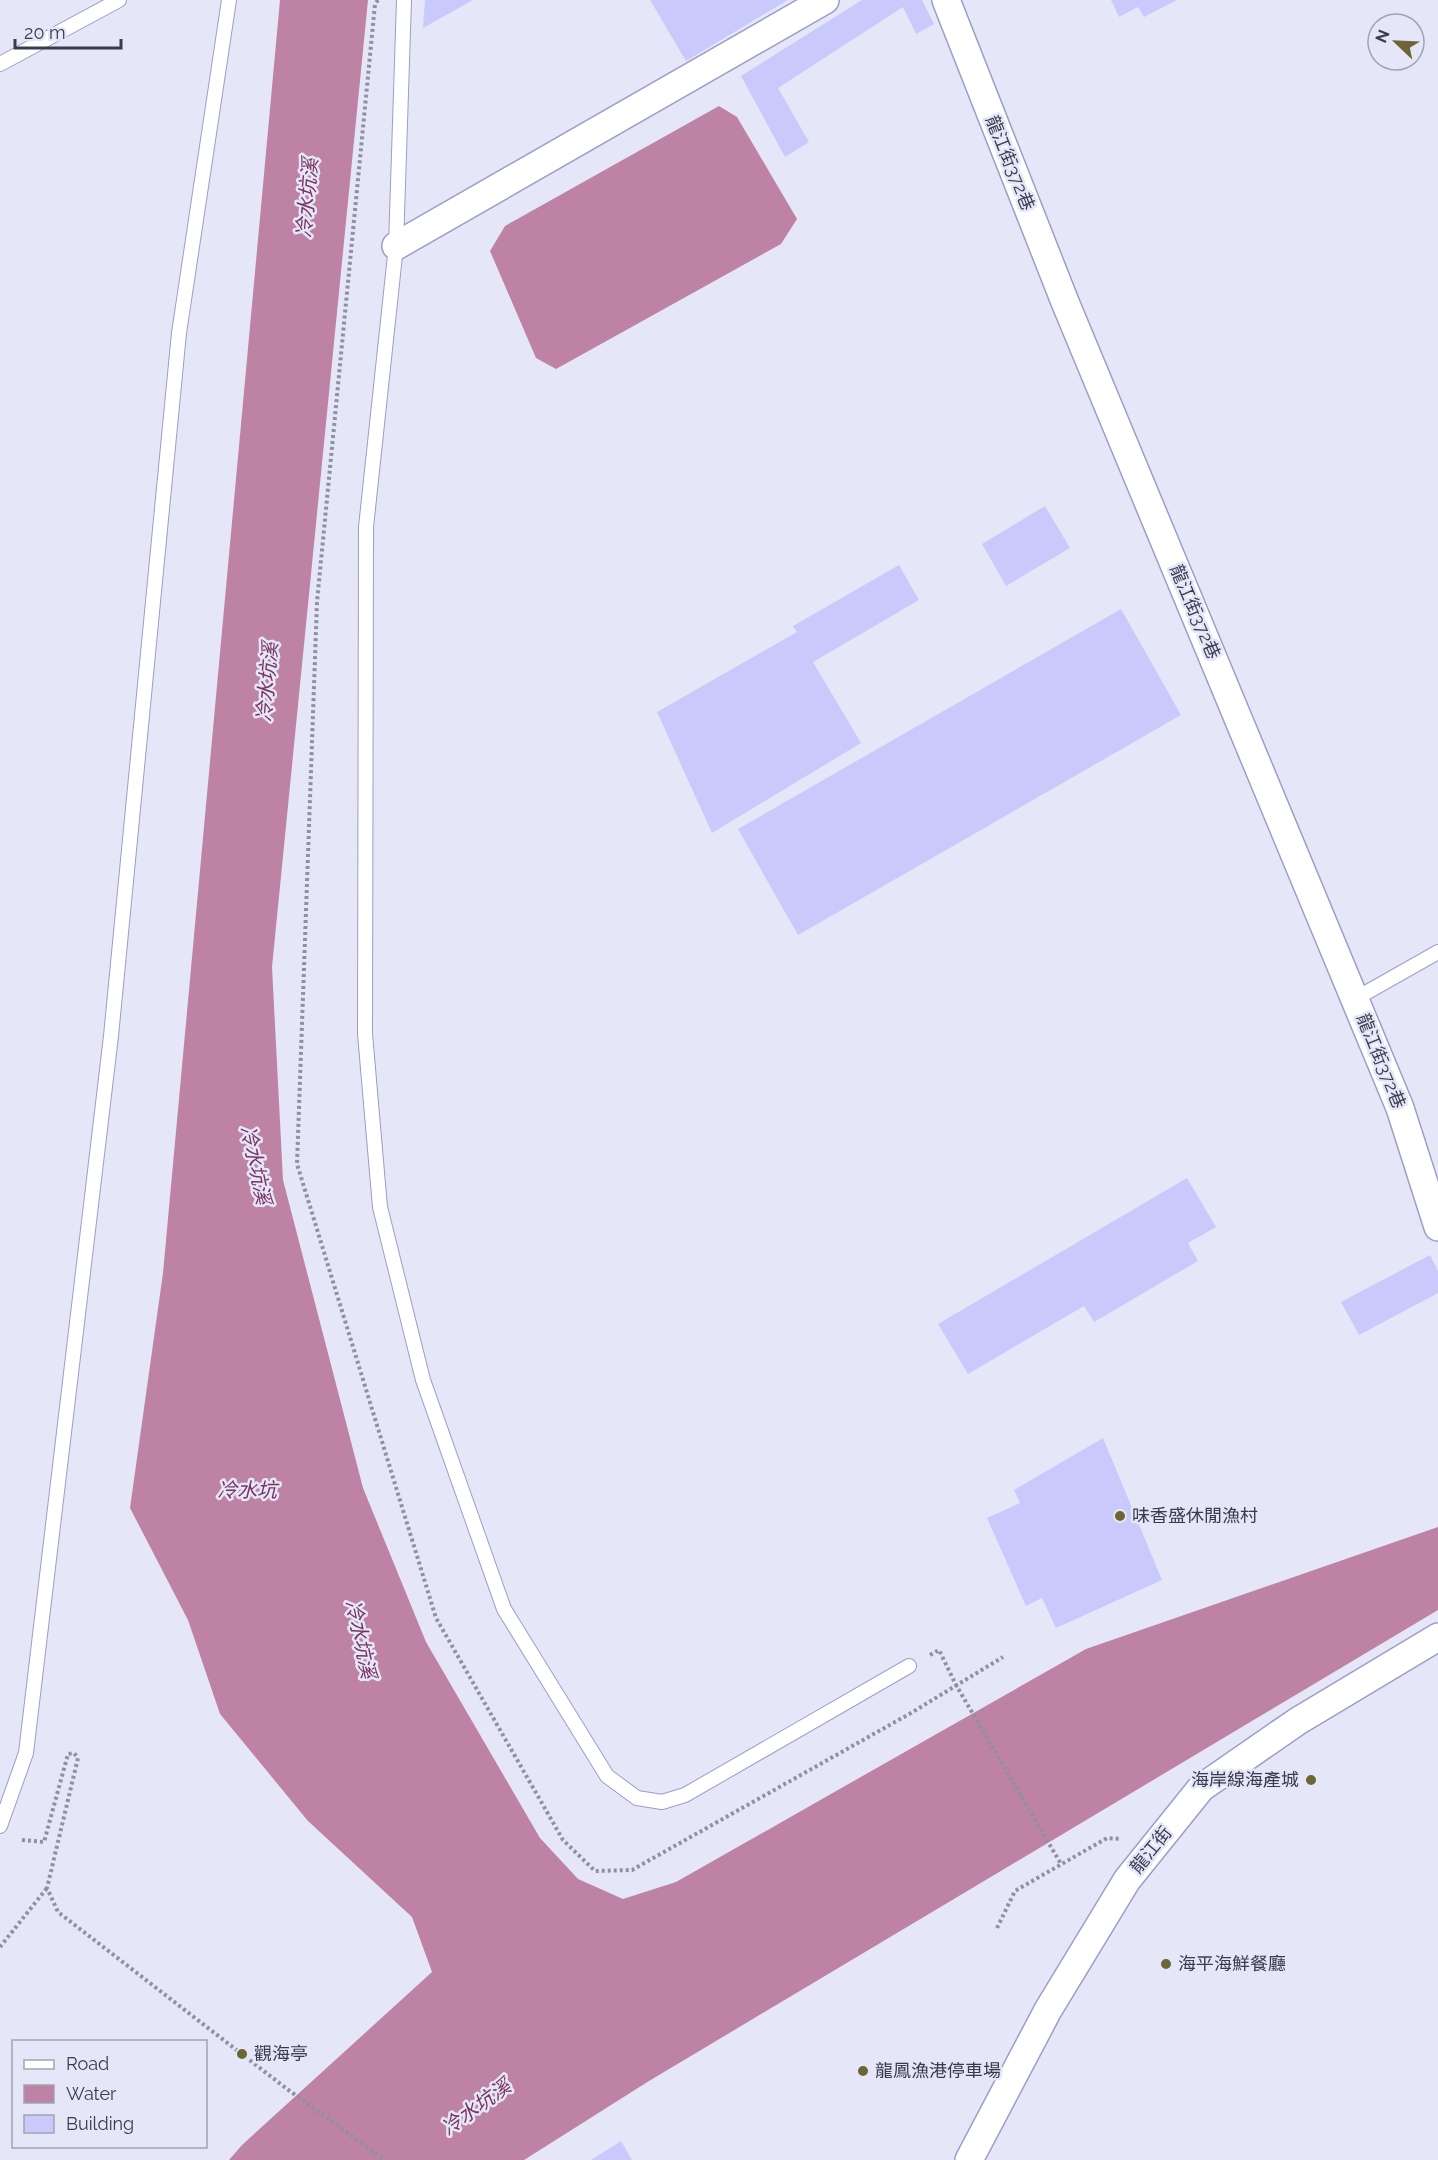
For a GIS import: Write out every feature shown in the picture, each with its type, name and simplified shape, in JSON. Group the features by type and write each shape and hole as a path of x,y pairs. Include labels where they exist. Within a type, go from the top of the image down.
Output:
{"street":[{"path":"396,246 825,0"},
{"name":"龍江街372巷","path":"946,0 1065,302 1400,1108 1438,1227"},
{"name":"龍江街","path":"969,2160 1048,2010 1127,1880 1201,1788 1298,1721 1438,1637"}],"lane":[{"path":"0,64 118,0"},
{"path":"0,1826 26,1753 111,1036 179,333 230,0"},
{"path":"404,0 396,246 366,527 366,1046 380,1207 423,1380 504,1609 607,1776 637,1798 662,1802 685,1795 909,1666"},
{"path":"1355,999 1438,952"}],"path":[{"path":"378,0 375,4 317,602 297,1164 436,1618 563,1840 594,1871 632,1870 910,1713 1003,1657"},
{"path":"939,1650 956,1685 1060,1864"},
{"path":"0,1947 47,1888 78,1758 74,1753 68,1754 44,1842 11,1838"},
{"path":"997,1928 1015,1891 1107,1838 1156,1843"},
{"path":"47,1888 58,1912 287,2089 385,2160"}],"water":[{"name":"冷水坑","path":"280,0 368,0 272,967 283,1180 363,1488 426,1642 540,1838 578,1879 623,1899 676,1882 1086,1649 1438,1527 1438,1610 649,2081 524,2160 229,2160 242,2145 432,1972 412,1917 308,1821 220,1714 188,1620 130,1508 163,1273"},
{"path":"719,106 737,117 797,219 781,244 556,369 536,358 490,251 505,226"}],"building":[{"path":"425,0 473,0 423,28"},
{"path":"650,0 788,0 686,61"},
{"path":"862,0 922,0 934,24 916,34 903,7 778,88 809,142 785,157 741,76"},
{"path":"1111,0 1177,0 1144,17 1138,7 1119,17"},
{"path":"1045,506 1070,548 1006,586 982,544"},
{"path":"899,565 919,600 813,662 861,743 712,833 657,712 797,632 793,626"},
{"path":"1121,609 1181,715 798,935 738,829"},
{"path":"1187,1178 1216,1227 1188,1243 1198,1261 1094,1322 1084,1306 968,1374 938,1324"},
{"path":"1430,1255 1438,1271 1438,1293 1359,1335 1341,1302"},
{"path":"1103,1438 1162,1580 1056,1628 1042,1598 1026,1606 987,1518 1020,1503 1014,1490"},
{"path":"621,2141 632,2160 591,2160"}],"place":[{"name":"味香盛休閒漁村","path":"1120,1516"},
{"name":"海岸線海產城","path":"1311,1780"},
{"name":"海平海鮮餐廳","path":"1166,1964"},
{"name":"觀海亭","path":"242,2054"},
{"name":"龍鳳漁港停車場","path":"863,2071"}],"water label":[{"name":"冷水坑溪","path":"307,198"},
{"name":"冷水坑溪","path":"267,682"},
{"name":"冷水坑溪","path":"256,1165"},
{"name":"冷水坑溪","path":"361,1639"},
{"name":"冷水坑溪","path":"476,2107"}]}
